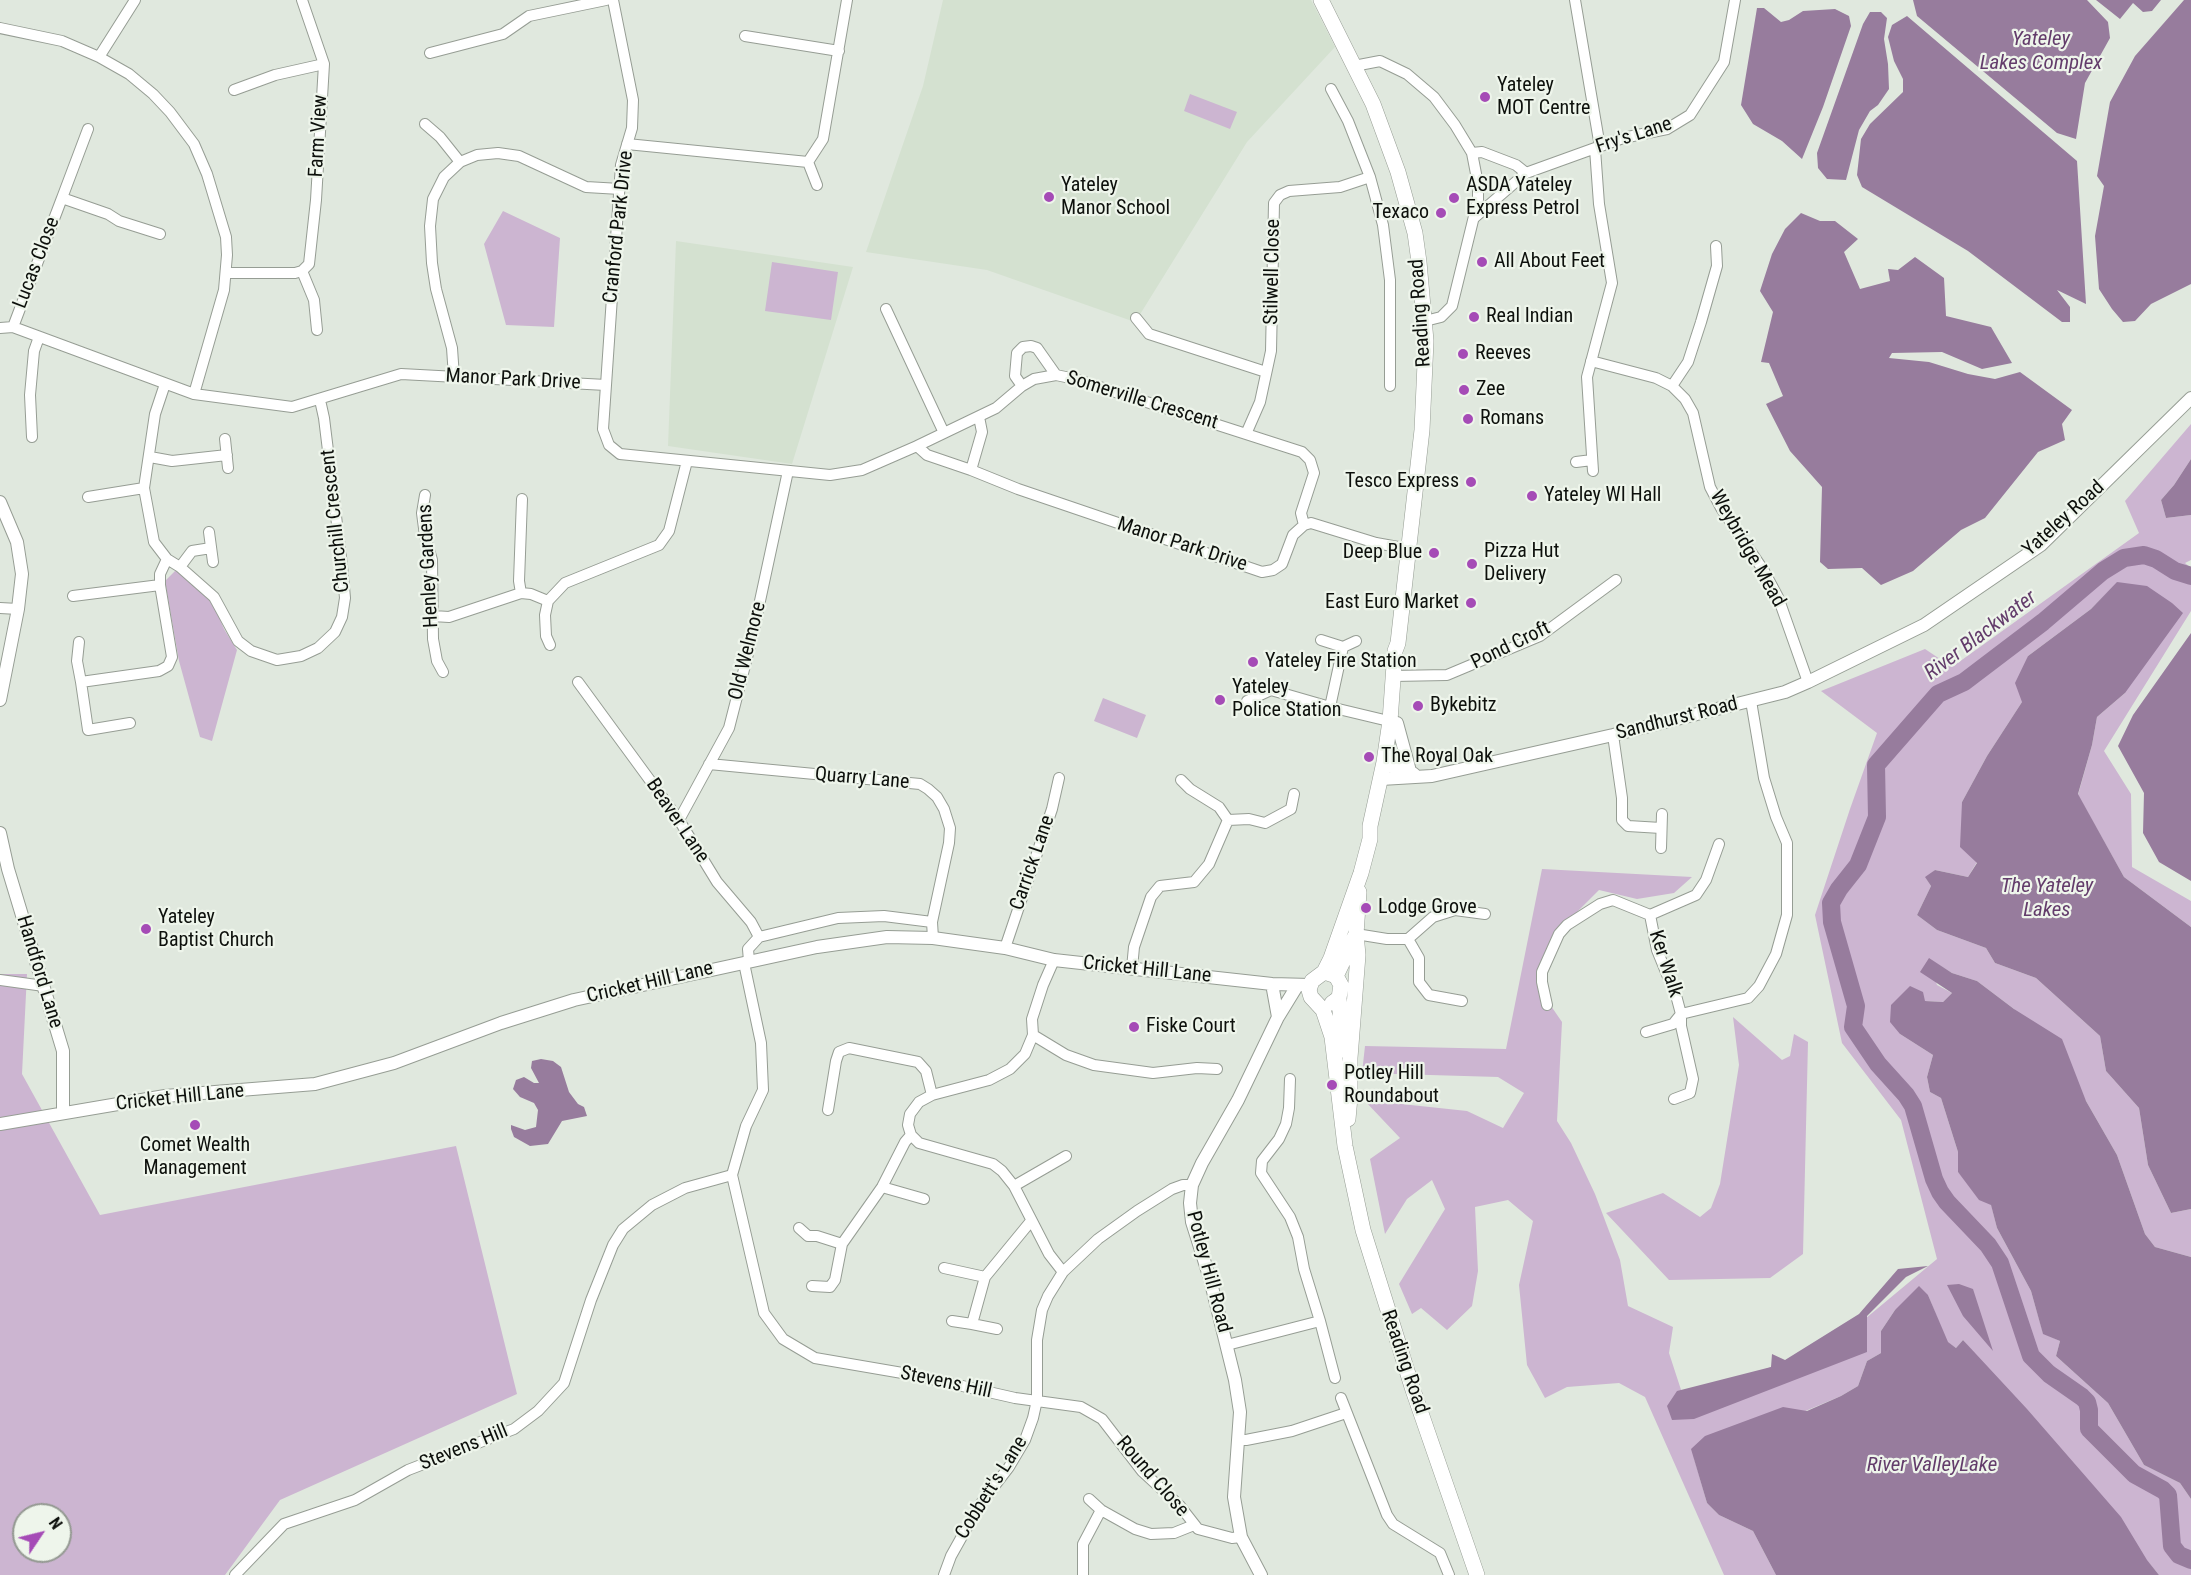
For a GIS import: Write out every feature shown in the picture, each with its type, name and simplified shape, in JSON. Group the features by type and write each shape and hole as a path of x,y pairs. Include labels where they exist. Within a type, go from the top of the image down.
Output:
{"main road":[{"name":"Reading Road","path":"1321,0 1383,127 1408,205 1419,262 1425,321 1425,398 1398,643 1401,651 1387,773 1370,826 1370,839 1361,873 1335,948 1330,974"},
{"name":"Reading Road","path":"1345,1146 1350,1098 1350,1058 1358,955 1356,934 1361,873"},
{"name":"Reading Road","path":"1356,934 1330,974 1314,978 1304,986 1323,1010 1332,1037 1345,1146 1363,1230 1382,1295 1477,1575"},
{"name":"Reading Road","path":"1330,974 1341,985 1339,998 1345,1075 1350,1098"},
{"path":"1318,1003 1331,1004 1339,998"}],"street":[{"path":"99,57 135,0"},
{"name":"Farm View","path":"302,0 324,64 316,200 309,264 302,271"},
{"path":"430,53 503,34 529,16 606,0"},
{"name":"Cranford Park Drive","path":"606,385 621,165 632,128 633,100 613,0"},
{"path":"808,162 823,139 847,0"},
{"path":"1575,0 1598,148 1599,204 1612,283 1591,361 1587,387 1592,466 1576,462"},
{"name":"Fry's Lane","path":"1474,218 1526,173 1623,138 1667,129 1690,116 1724,62 1735,0"},
{"path":"0,28 62,41 99,57 129,74 153,94 177,120 194,144 207,174 226,237 224,290 194,394"},
{"path":"745,36 839,51"},
{"path":"1354,66 1380,61 1407,74 1434,97 1455,124 1472,153 1478,184 1478,200 1452,306 1442,317 1425,321"},
{"path":"234,90 275,75 324,64"},
{"path":"1331,89 1348,121 1370,177 1381,216 1388,252 1390,280 1390,386"},
{"path":"425,124 460,162"},
{"name":"Lucas Close","path":"13,327 88,129"},
{"path":"627,144 808,162"},
{"path":"1472,153 1482,152 1516,165 1526,173"},
{"path":"454,377 452,348 433,272 430,226 433,199 444,177 460,162 477,155 498,153 519,156 586,187 620,189"},
{"path":"808,162 818,185"},
{"name":"Stilwell Close","path":"1246,434 1260,402 1271,351 1274,203 1280,195 1288,191 1340,187 1370,177"},
{"name":"Lucas Close","path":"62,198 108,214 119,221 160,234"},
{"path":"1672,386 1688,362 1701,322 1717,267 1716,246"},
{"path":"226,273 295,273 302,271 314,300 316,330"},
{"path":"886,309 944,433"},
{"path":"1136,318 1149,334 1266,372"},
{"name":"Manor Park Drive","path":"0,328 13,327 194,394 292,407 401,374 606,385 603,429 609,445 620,453 830,475 862,470 918,446 927,455 1018,489 1262,572 1273,570 1282,564 1293,535 1304,525"},
{"path":"32,438 30,395 34,351 39,337"},
{"path":"1022,386 1014,376 1017,353 1023,347 1031,345 1037,348 1056,375"},
{"name":"Weybridge Mead","path":"1591,361 1656,378 1672,386 1685,399 1693,413 1710,487 1778,597 1808,682"},
{"name":"Somerville Crescent","path":"918,446 996,408 1022,386 1034,380 1056,375 1075,378 1302,452 1310,460 1314,472 1301,513 1304,525"},
{"path":"81,682 159,671 168,666 172,657 160,585 160,574 166,559 154,542 144,488 155,414 165,384"},
{"name":"Yateley Road","path":"1924,625 2041,545 2191,398"},
{"name":"Churchill Crescent","path":"166,559 180,567 214,597 238,641 251,651 277,660 301,656 318,648 335,632 342,617 345,598 330,463 320,400"},
{"path":"971,470 982,432 979,417"},
{"path":"225,439 228,468"},
{"path":"150,457 172,461 227,456"},
{"path":"550,645 544,624 548,601 565,583 659,545 669,531 687,461"},
{"name":"Old Welmore","path":"679,820 729,728 752,638 788,471"},
{"path":"88,497 144,488"},
{"name":"Henley Gardens","path":"425,495 422,513 425,536 432,560 433,639 437,661 443,672"},
{"path":"521,594 519,581 522,499"},
{"path":"0,502 16,542 22,574 18,609 0,700"},
{"path":"1304,525 1311,524 1376,543 1408,549"},
{"path":"209,532 213,562"},
{"path":"180,567 192,551 211,548"},
{"name":"Pond Croft","path":"1397,676 1447,675 1540,636 1616,580"},
{"path":"73,596 160,585"},
{"path":"433,616 449,617 521,594 531,594 548,601"},
{"path":"0,608 18,609"},
{"name":"Sandhurst Road","path":"1387,773 1432,776 1613,735 1785,692 1924,625"},
{"path":"1321,640 1343,647 1356,641"},
{"path":"79,642 77,661 88,730 129,723"},
{"path":"1330,707 1343,647"},
{"name":"Beaver Lane","path":"578,682 679,820 717,882 751,922 759,937"},
{"path":"1247,700 1271,690 1394,722 1414,774"},
{"path":"1646,1032 1673,1024 1681,1014 1748,998 1754,993 1776,954 1786,915 1787,843 1764,778 1751,701"},
{"path":"1613,735 1622,798 1622,820 1628,826 1661,828"},
{"name":"Quarry Lane","path":"709,764 920,784 928,789 937,797 944,809 950,828 949,843 932,922 933,938"},
{"name":"Carrick Lane","path":"1005,948 1052,809 1059,778"},
{"path":"1181,780 1190,789 1219,807 1228,820"},
{"path":"1228,820 1249,819 1265,823 1291,809 1294,794"},
{"path":"1661,848 1662,813"},
{"path":"1131,968 1134,947 1151,897 1160,886 1194,882 1209,864 1228,820"},
{"name":"Handford Lane","path":"0,833 8,869 63,1051 63,1112"},
{"path":"1650,915 1696,895 1706,880 1719,844"},
{"name":"Ker Walk","path":"1547,1005 1542,972 1559,934 1567,925 1600,904 1613,900 1650,915 1658,950 1681,1014 1681,1026 1693,1079 1690,1093 1674,1099"},
{"path":"1356,934 1387,939 1408,939 1433,917 1455,910 1485,914"},
{"path":"746,962 748,948 759,937 838,918 884,916 932,922"},
{"name":"Cricket Hill Lane","path":"0,1124 165,1096 315,1084 393,1063 501,1023 574,1000 817,947 887,937 933,938 1005,948 1054,960 1304,986"},
{"path":"1408,939 1419,958 1419,982 1429,995 1462,1001"},
{"path":"1054,960 1032,1019 1033,1035 1025,1054 1010,1069 989,1080 932,1095 918,1102 910,1114 908,1125 911,1135 919,1143 993,1164 1009,1179 1049,1254 1063,1272"},
{"name":"Stevens Hill","path":"746,962 761,1043 763,1090 746,1126 732,1175 764,1312 783,1339 815,1358 914,1375 1015,1398 1037,1400"},
{"path":"0,980 44,986"},
{"path":"1272,984 1278,1017"},
{"name":"Potley Hill Road","path":"1261,1575 1241,1537 1234,1497 1240,1412 1227,1345 1192,1222 1190,1203 1192,1185 1239,1100 1278,1017 1304,986"},
{"path":"1033,1035 1066,1055 1094,1065 1153,1073 1197,1068 1217,1069"},
{"path":"828,1110 839,1052 849,1048 918,1062 926,1071 932,1095"},
{"path":"1290,1078 1286,1124 1279,1139 1262,1161 1261,1173 1290,1217 1298,1237 1304,1269 1335,1378"},
{"path":"812,1286 830,1287 836,1280 842,1244 882,1187 905,1142 911,1135"},
{"path":"1014,1186 1066,1156"},
{"name":"Stevens Hill","path":"236,1575 284,1524 355,1500 408,1470 514,1429 538,1411 564,1383 591,1300 613,1245 622,1229 652,1205 685,1188 732,1175"},
{"path":"1037,1400 1037,1340 1042,1310 1063,1272 1098,1239 1137,1211 1172,1189 1192,1185"},
{"path":"882,1187 924,1199"},
{"path":"972,1324 985,1277 1031,1221"},
{"path":"799,1228 808,1236 817,1236 842,1244"},
{"path":"944,1268 985,1277"},
{"path":"952,1321 997,1329"},
{"path":"1227,1345 1320,1321"},
{"path":"1341,1398 1387,1515 1393,1524 1440,1553 1449,1575"},
{"name":"Round Close","path":"1037,1400 1082,1407 1102,1419 1142,1471 1180,1506 1198,1529 1233,1538 1241,1537"},
{"name":"Cobbett's Lane","path":"944,1575 951,1556 979,1506 1009,1467 1025,1440 1037,1400"},
{"path":"1238,1440 1292,1431 1346,1413"},
{"path":"1089,1499 1101,1510 1135,1529 1151,1534 1174,1533 1194,1525"},
{"path":"1083,1575 1083,1544 1101,1510"}],"shaded area":[{"name":"Yateley Manor School","path":"943,0 1311,0 1335,47 1247,142 1139,316 1132,321 987,270 866,252 923,86"},
{"path":"1190,94 1237,112 1230,129 1184,111"},
{"path":"503,211 560,238 554,327 506,325 484,244"},
{"path":"676,241 853,267 792,464 668,446"},
{"path":"772,262 838,272 831,320 765,311"},
{"path":"2191,424 2191,459 2161,500 2166,518 2191,515 2191,560 2185,563 2191,568 2191,611 2104,751 2131,794 2132,867 2191,901 2191,927 2124,877 2078,795 2097,717 2125,693 2118,582 2091,609 2028,656 2022,702 1987,756 1962,802 1977,862 1968,877 1935,870 1926,878 1931,886 1917,915 1937,930 1986,948 1995,963 2036,978 2100,1036 2106,1071 2139,1108 2148,1165 2171,1213 2191,1209 2191,1257 2155,1247 2145,1234 2117,1155 2086,1101 2014,1009 1977,981 1952,973 1929,959 1937,985 1952,993 1943,1002 1924,1001 1900,1034 1933,1055 1927,1077 1930,1092 1941,1098 1958,1152 1958,1172 1991,1204 1997,1228 2031,1291 2043,1333 2060,1341 2056,1356 2108,1403 2144,1465 2180,1483 2191,1499 2191,1575 2159,1575 1963,1340 1956,1348 1947,1342 1928,1295 1895,1310 1881,1331 1881,1353 1867,1361 1858,1386 1841,1396 1694,1458 1707,1503 1719,1515 1753,1531 1776,1575 1724,1575 1645,1397 1619,1383 1567,1387 1545,1398 1527,1365 1519,1285 1533,1221 1508,1200 1475,1207 1478,1271 1472,1306 1447,1330 1421,1308 1412,1314 1399,1284 1445,1209 1432,1180 1407,1199 1385,1234 1370,1159 1400,1138 1364,1100 1467,1111 1503,1128 1524,1093 1498,1077 1362,1073 1365,1046 1506,1049 1542,869 1692,877 1674,893 1637,899 1599,890 1556,933 1542,993 1562,1022 1557,1121 1571,1143 1595,1194 1620,1260 1628,1306 1673,1327 1669,1353 1684,1399 1836,1343 1937,1259 1901,1120 1842,1043 1815,915 1877,733 1821,691 1925,649 1952,667 2139,533 2125,501"},
{"path":"176,570 213,603 224,629 237,650 212,741 200,737 179,661 165,581"},
{"path":"1103,698 1146,715 1137,738 1094,721"},
{"path":"0,974 27,974 22,1074 100,1215 456,1146 517,1394 280,1500 225,1575 0,1575"},
{"path":"1733,1017 1782,1060 1790,1056 1794,1034 1808,1042 1803,1254 1770,1278 1669,1280 1606,1213 1663,1193 1700,1217 1711,1208 1720,1184 1739,1065"}],"water":[{"name":"Yateley Lakes Complex","path":"1913,0 2087,0 2108,22 2110,38 2085,83 2076,139 2057,133 1917,16"},
{"name":"Yateley Lakes Complex","path":"2096,0 2161,0 2152,11 2143,12 2133,3 2120,19"},
{"path":"2184,0 2191,0 2191,284 2151,304 2135,321 2123,322 2099,289 2095,236 2104,186 2097,176 2110,102 2135,56"},
{"path":"1757,8 1764,8 1781,22 1803,11 1835,9 1849,16 1851,26 1802,159 1782,141 1753,124 1741,105"},
{"path":"1870,12 1881,12 1887,18 1884,39 1889,89 1878,105 1870,111 1859,130 1846,180 1827,179 1818,168 1817,153 1863,24"},
{"path":"1907,16 2077,161 2086,304 2057,290 2070,307 2070,322 2062,322 1968,251 1862,187 1857,175 1861,139 1870,124 1903,92 1903,79 1894,61 1888,37 1892,25"},
{"path":"1801,213 1820,221 1835,221 1858,239 1844,252 1860,289 1890,281 1888,269 1898,270 1915,257 1944,278 1946,316 1991,327 2012,363 1982,369 1942,352 1892,353 1889,358 1929,362 1968,374 1995,379 2020,372 2072,410 2062,424 2065,440 2038,452 1985,518 1961,530 1913,571 1881,585 1862,568 1828,569 1820,562 1822,487 1790,451 1766,404 1783,396 1769,363 1761,362 1773,312 1760,291 1772,254 1785,229"},
{"path":"2191,459 2191,515 2166,518 2161,500"},
{"name":"The Yateley Lakes","path":"2117,582 2147,586 2183,613 2125,693 2097,717 2092,745 2078,794 2124,877 2191,927 2191,1209 2171,1213 2148,1165 2139,1108 2106,1071 2100,1036 2036,978 1995,963 1986,948 1937,930 1917,915 1931,886 1925,877 1935,870 1968,877 1977,863 1960,847 1962,802 1987,756 2022,702 2015,683 2028,656 2091,609"},
{"path":"2191,633 2191,881 2159,862 2143,833 2144,793 2118,746 2133,715"},
{"path":"1929,958 1952,973 1977,981 2014,1009 2062,1039 2086,1101 2117,1155 2145,1234 2155,1247 2191,1257 2191,1499 2180,1483 2144,1465 2108,1403 2056,1356 2060,1341 2043,1334 2031,1291 1997,1228 1991,1205 1979,1200 1958,1172 1958,1152 1941,1098 1930,1092 1927,1077 1933,1055 1900,1034 1890,1022 1891,1005 1910,986 1923,992 1925,1001 1943,1002 1952,993 1920,972"},
{"path":"541,1059 553,1061 561,1067 569,1092 578,1104 584,1107 587,1116 562,1121 548,1144 530,1146 514,1137 511,1125 525,1130 536,1127 538,1110 534,1103 520,1097 513,1089 516,1080 524,1077 534,1083 539,1083 531,1068 532,1061"},
{"path":"1928,1266 1906,1277 1867,1316 1867,1352 1694,1419 1672,1420 1667,1406 1677,1391 1771,1367 1772,1354 1785,1360 1859,1314 1898,1269"},
{"path":"1959,1284 1973,1289 1993,1351 1963,1316 1947,1285"},
{"name":"River ValleyLake","path":"1919,1286 1928,1295 1948,1342 1956,1348 1963,1340 2027,1409 2121,1517 2147,1560 2159,1575 1776,1575 1753,1531 1719,1515 1707,1503 1691,1449 1705,1436 1783,1407 1807,1411 1858,1386 1867,1361 1881,1353 1881,1331 1895,1310"}],"waterway":[{"name":"River Blackwater","path":"2191,576 2175,571 2156,559 2144,555 2124,558 2103,571 2043,622 1964,682 1938,694 1876,765 1877,817 1858,865 1831,903 1832,922 1856,1006 1853,1027 1878,1064 1913,1106 1934,1179 1940,1192 1988,1245 2000,1263 2031,1356 2049,1374 2087,1402 2089,1429 2134,1474 2168,1495 2172,1546 2179,1555 2191,1560"}],"place":[{"name":"Yateley MOT Centre","path":"1485,97"},
{"name":"Yateley Manor School","path":"1049,197"},
{"name":"ASDA Yateley Express Petrol","path":"1454,198"},
{"name":"Texaco","path":"1441,213"},
{"name":"All About Feet","path":"1482,262"},
{"name":"Real Indian","path":"1474,317"},
{"name":"Reeves","path":"1463,354"},
{"name":"Zee","path":"1464,390"},
{"name":"Romans","path":"1468,419"},
{"name":"Tesco Express","path":"1471,482"},
{"name":"Yateley WI Hall","path":"1532,496"},
{"name":"Deep Blue","path":"1434,553"},
{"name":"Pizza Hut Delivery","path":"1472,564"},
{"name":"East Euro Market","path":"1471,603"},
{"name":"Yateley Fire Station","path":"1253,662"},
{"name":"Yateley Police Station","path":"1220,700"},
{"name":"Bykebitz","path":"1418,706"},
{"name":"The Royal Oak","path":"1369,757"},
{"name":"Lodge Grove","path":"1366,908"},
{"name":"Yateley Baptist Church","path":"146,929"},
{"name":"Fiske Court","path":"1134,1027"},
{"name":"Potley Hill Roundabout","path":"1332,1085"},
{"name":"Comet Wealth Management","path":"195,1125"}]}
